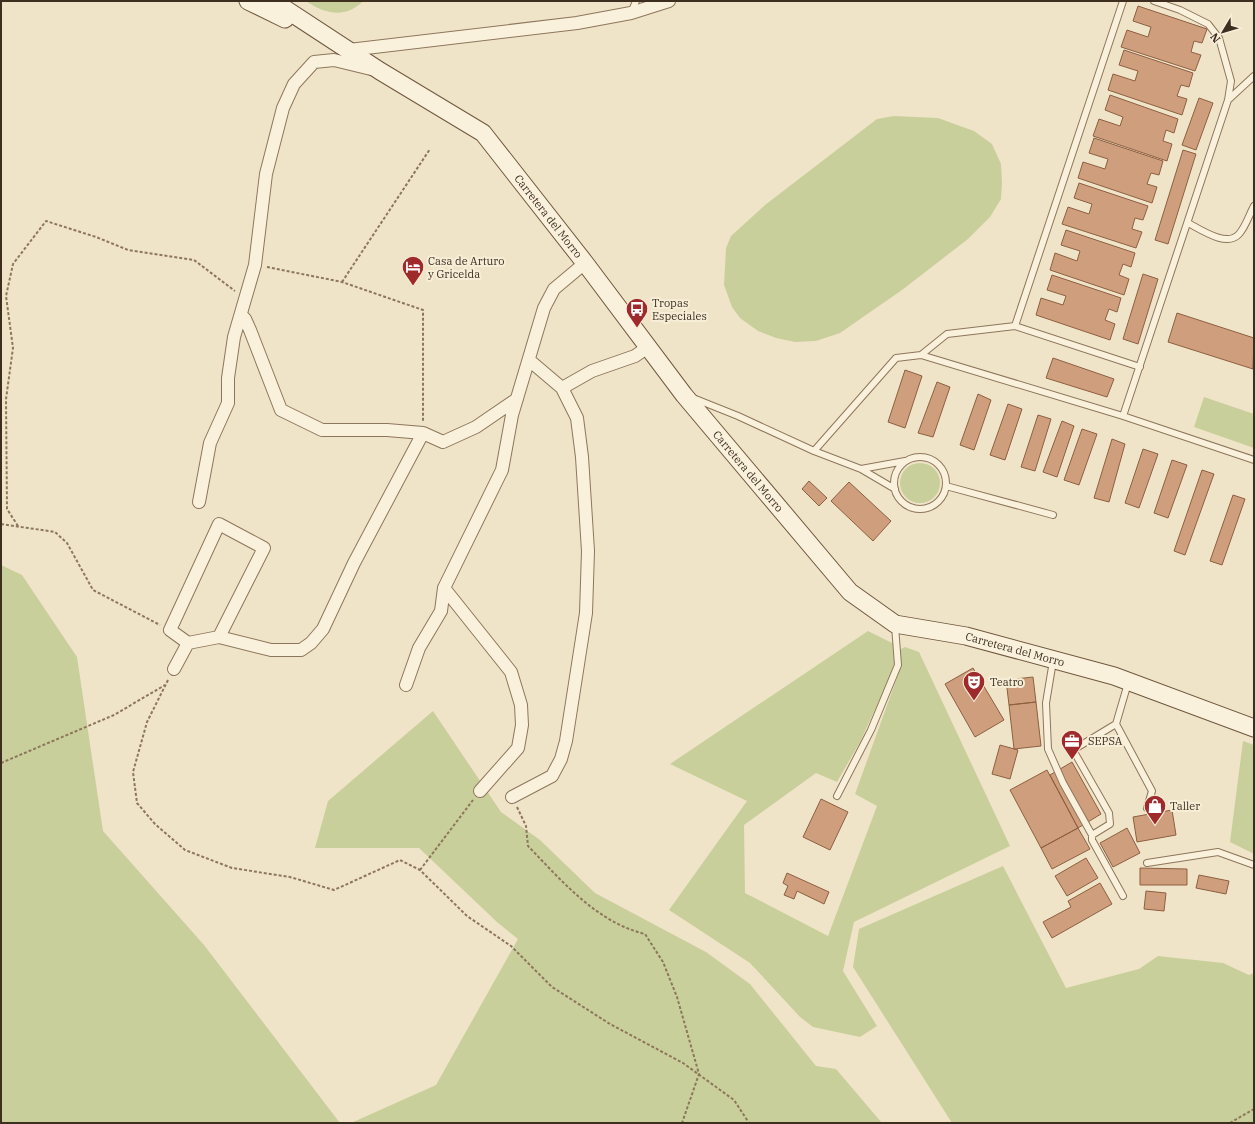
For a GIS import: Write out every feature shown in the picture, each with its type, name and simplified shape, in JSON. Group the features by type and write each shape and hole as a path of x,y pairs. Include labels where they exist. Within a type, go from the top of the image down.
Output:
{"main road":[{"name":"Carretera del Morro","path":"248,1 349,50"},
{"name":"Carretera del Morro","path":"273,1 380,71 483,133 585,263 684,395 850,592 894,624 966,636 1053,659 1129,681 1254,728"}],"street":[{"path":"349,50 577,23 631,13 669,1"},
{"path":"199,502 210,443 228,403 228,378 234,337 256,265 266,174 283,108 294,84 314,62 334,60 380,71"},
{"path":"406,685 419,648 441,611 444,588 502,470 512,415 544,308 554,289 585,263"},
{"path":"241,315 250,330 281,410 322,430 387,430 423,433 443,442 476,427 517,399"},
{"path":"562,388 592,371 635,356 648,347"},
{"path":"512,797 552,776 561,760 566,741 586,614 588,551 582,457 577,418 562,388 529,360"},
{"path":"219,637 264,548 219,524 170,630 188,643 219,637 271,650 301,650 311,643 323,629 354,563 423,433"},
{"path":"444,588 511,672 522,705 522,725 518,748 480,791"},
{"path":"174,669 188,643"}],"lane":[{"path":"631,13 636,1"},
{"path":"1015,326 1123,1"},
{"path":"1123,416 1228,100 1231,81 1219,38 1208,24 1180,10 1154,1"},
{"path":"1228,100 1254,76"},
{"path":"1188,223 1226,240 1234,239 1240,234 1254,206"},
{"path":"921,355 947,334 1015,326 1140,367"},
{"path":"814,451 896,358 921,355 1123,416 1254,460"},
{"path":"684,395 738,416 814,451 861,469 895,489"},
{"path":"861,469 922,457 937,464 945,477 946,486 943,495 938,502 930,507 921,509 912,508 904,504 898,497 895,489 896,473 906,461"},
{"path":"946,486 1053,515"},
{"path":"837,796 870,730 898,665 894,624"},
{"path":"1053,659 1046,703 1048,749 1063,783 1092,835 1092,840 1123,896"},
{"path":"1092,835 1110,824 1109,813 1073,750 1116,724 1129,681"},
{"path":"1116,724 1152,791 1147,808"},
{"path":"1148,863 1218,852 1254,865"}],"path":[{"path":"342,282 430,149"},
{"path":"18,526 7,509 6,399 13,348 6,296 13,264 46,221 96,236 128,250 194,260 246,299"},
{"path":"256,265 342,282 423,310 423,433"},
{"path":"1,524 55,532 67,543 93,590 170,630"},
{"path":"174,669 147,722 133,772 137,803 155,824 185,850 232,868 290,877 334,890 400,860 420,870 467,916 511,946 552,986 610,1024 683,1063 734,1100 749,1123"},
{"path":"1,763 114,715 166,685"},
{"path":"420,870 480,791"},
{"path":"512,797 526,826 528,846 580,899 627,930 645,934 663,962 677,997 699,1074 682,1123"},
{"path":"1230,1123 1254,1109"}],"green space":[{"path":"306,1 363,1 356,7 349,10 335,13 320,9"},
{"path":"894,116 938,118 974,131 992,144 1001,164 1002,183 1001,199 990,217 968,239 902,290 840,333 816,341 795,342 776,338 758,331 740,318 732,307 724,285 726,248 731,236 765,205 877,119"},
{"path":"1204,397 1254,414 1254,448 1194,427"},
{"path":"920,463 934,469 940,483 934,497 920,503 906,497 900,483 906,469"},
{"path":"1,565 22,575 77,657 103,831 204,945 340,1123 1,1123"},
{"path":"868,631 894,644 894,664 892,673 860,742 837,782 816,773 744,825 745,893 828,936 877,806 855,794 898,675 901,649 905,647 919,652 1010,846 854,922 843,971 877,1026 860,1037 813,1027 800,1017 750,963 669,910 747,801 670,764"},
{"path":"433,711 501,812 540,840 595,893 706,952 750,984 816,1066 836,1069 882,1123 351,1123 436,1085 518,939 498,923 419,848 315,848 328,801"},
{"path":"1243,741 1254,745 1254,854 1230,842"},
{"path":"1003,866 1066,988 1139,969 1158,956 1223,963 1249,975 1254,973 1254,1123 952,1123 853,967 859,929"}],"building":[{"path":"1138,6 1207,29 1202,43 1194,41 1191,52 1201,55 1195,71 1121,47 1127,30 1148,37 1151,27 1133,21"},
{"path":"1124,50 1193,73 1189,87 1181,85 1177,96 1187,99 1182,115 1108,90 1113,74 1135,81 1138,71 1119,65"},
{"path":"1110,95 1178,119 1174,133 1166,130 1163,141 1172,144 1167,161 1093,136 1099,119 1120,126 1123,117 1105,110"},
{"path":"1199,98 1213,103 1196,150 1182,145"},
{"path":"1094,138 1163,161 1159,175 1151,173 1147,184 1157,187 1152,203 1078,178 1083,162 1105,169 1108,159 1089,153"},
{"path":"1183,150 1196,154 1168,244 1155,240"},
{"path":"1079,183 1148,206 1143,220 1135,218 1132,229 1142,232 1136,248 1062,224 1068,207 1089,214 1092,204 1074,198"},
{"path":"1066,230 1135,253 1131,267 1123,264 1119,275 1129,279 1124,295 1050,270 1055,253 1077,261 1080,251 1061,245"},
{"path":"1143,274 1158,279 1138,344 1123,339"},
{"path":"1052,275 1121,298 1117,312 1109,309 1105,320 1115,324 1110,340 1036,315 1041,298 1063,305 1066,296 1047,290"},
{"path":"1177,313 1254,338 1253,369 1168,342"},
{"path":"1053,358 1114,379 1107,397 1046,378"},
{"path":"905,370 922,376 905,428 888,422"},
{"path":"937,382 950,387 933,437 918,433"},
{"path":"978,394 991,400 974,450 960,445"},
{"path":"1008,404 1022,409 1005,460 990,455"},
{"path":"1038,415 1051,419 1035,471 1021,467"},
{"path":"1062,421 1074,426 1057,477 1043,472"},
{"path":"1082,429 1097,434 1079,485 1064,480"},
{"path":"1112,439 1125,444 1109,502 1094,498"},
{"path":"1143,449 1158,454 1139,508 1125,503"},
{"path":"1172,460 1187,465 1168,518 1154,513"},
{"path":"1202,470 1214,474 1185,555 1174,551"},
{"path":"809,481 827,498 819,506 802,489"},
{"path":"849,482 891,521 873,541 831,501"},
{"path":"1233,495 1245,499 1222,565 1210,561"},
{"name":"Teatro","path":"973,668 1004,720 975,737 945,684"},
{"path":"1033,677 1036,702 1009,705 1006,680"},
{"path":"1036,702 1041,746 1014,749 1009,705"},
{"path":"1000,745 1018,750 1010,779 992,774"},
{"path":"1072,762 1101,814 1078,828 1050,775"},
{"path":"1047,770 1078,828 1041,848 1010,790"},
{"path":"821,799 848,812 830,850 803,837"},
{"name":"Taller","path":"1172,810 1176,835 1137,842 1133,817"},
{"path":"1078,828 1090,849 1052,869 1041,848"},
{"path":"1127,828 1140,853 1113,867 1100,843"},
{"path":"1086,858 1098,878 1067,896 1055,876"},
{"path":"1140,868 1187,869 1187,885 1140,885"},
{"path":"787,873 829,892 824,904 797,891 794,899 784,895 788,886 783,883"},
{"path":"1199,875 1229,881 1226,894 1196,888"},
{"path":"1100,883 1112,904 1052,938 1043,922 1071,907 1068,901"},
{"path":"1146,891 1166,893 1164,911 1144,909"}],"place":[{"name":"Casa de Arturo y Gricelda","path":"413,286"},
{"name":"Tropas Especiales","path":"637,328"},
{"name":"Teatro","path":"974,702"},
{"name":"SEPSA","path":"1072,760"},
{"name":"Taller","path":"1155,826"}]}
